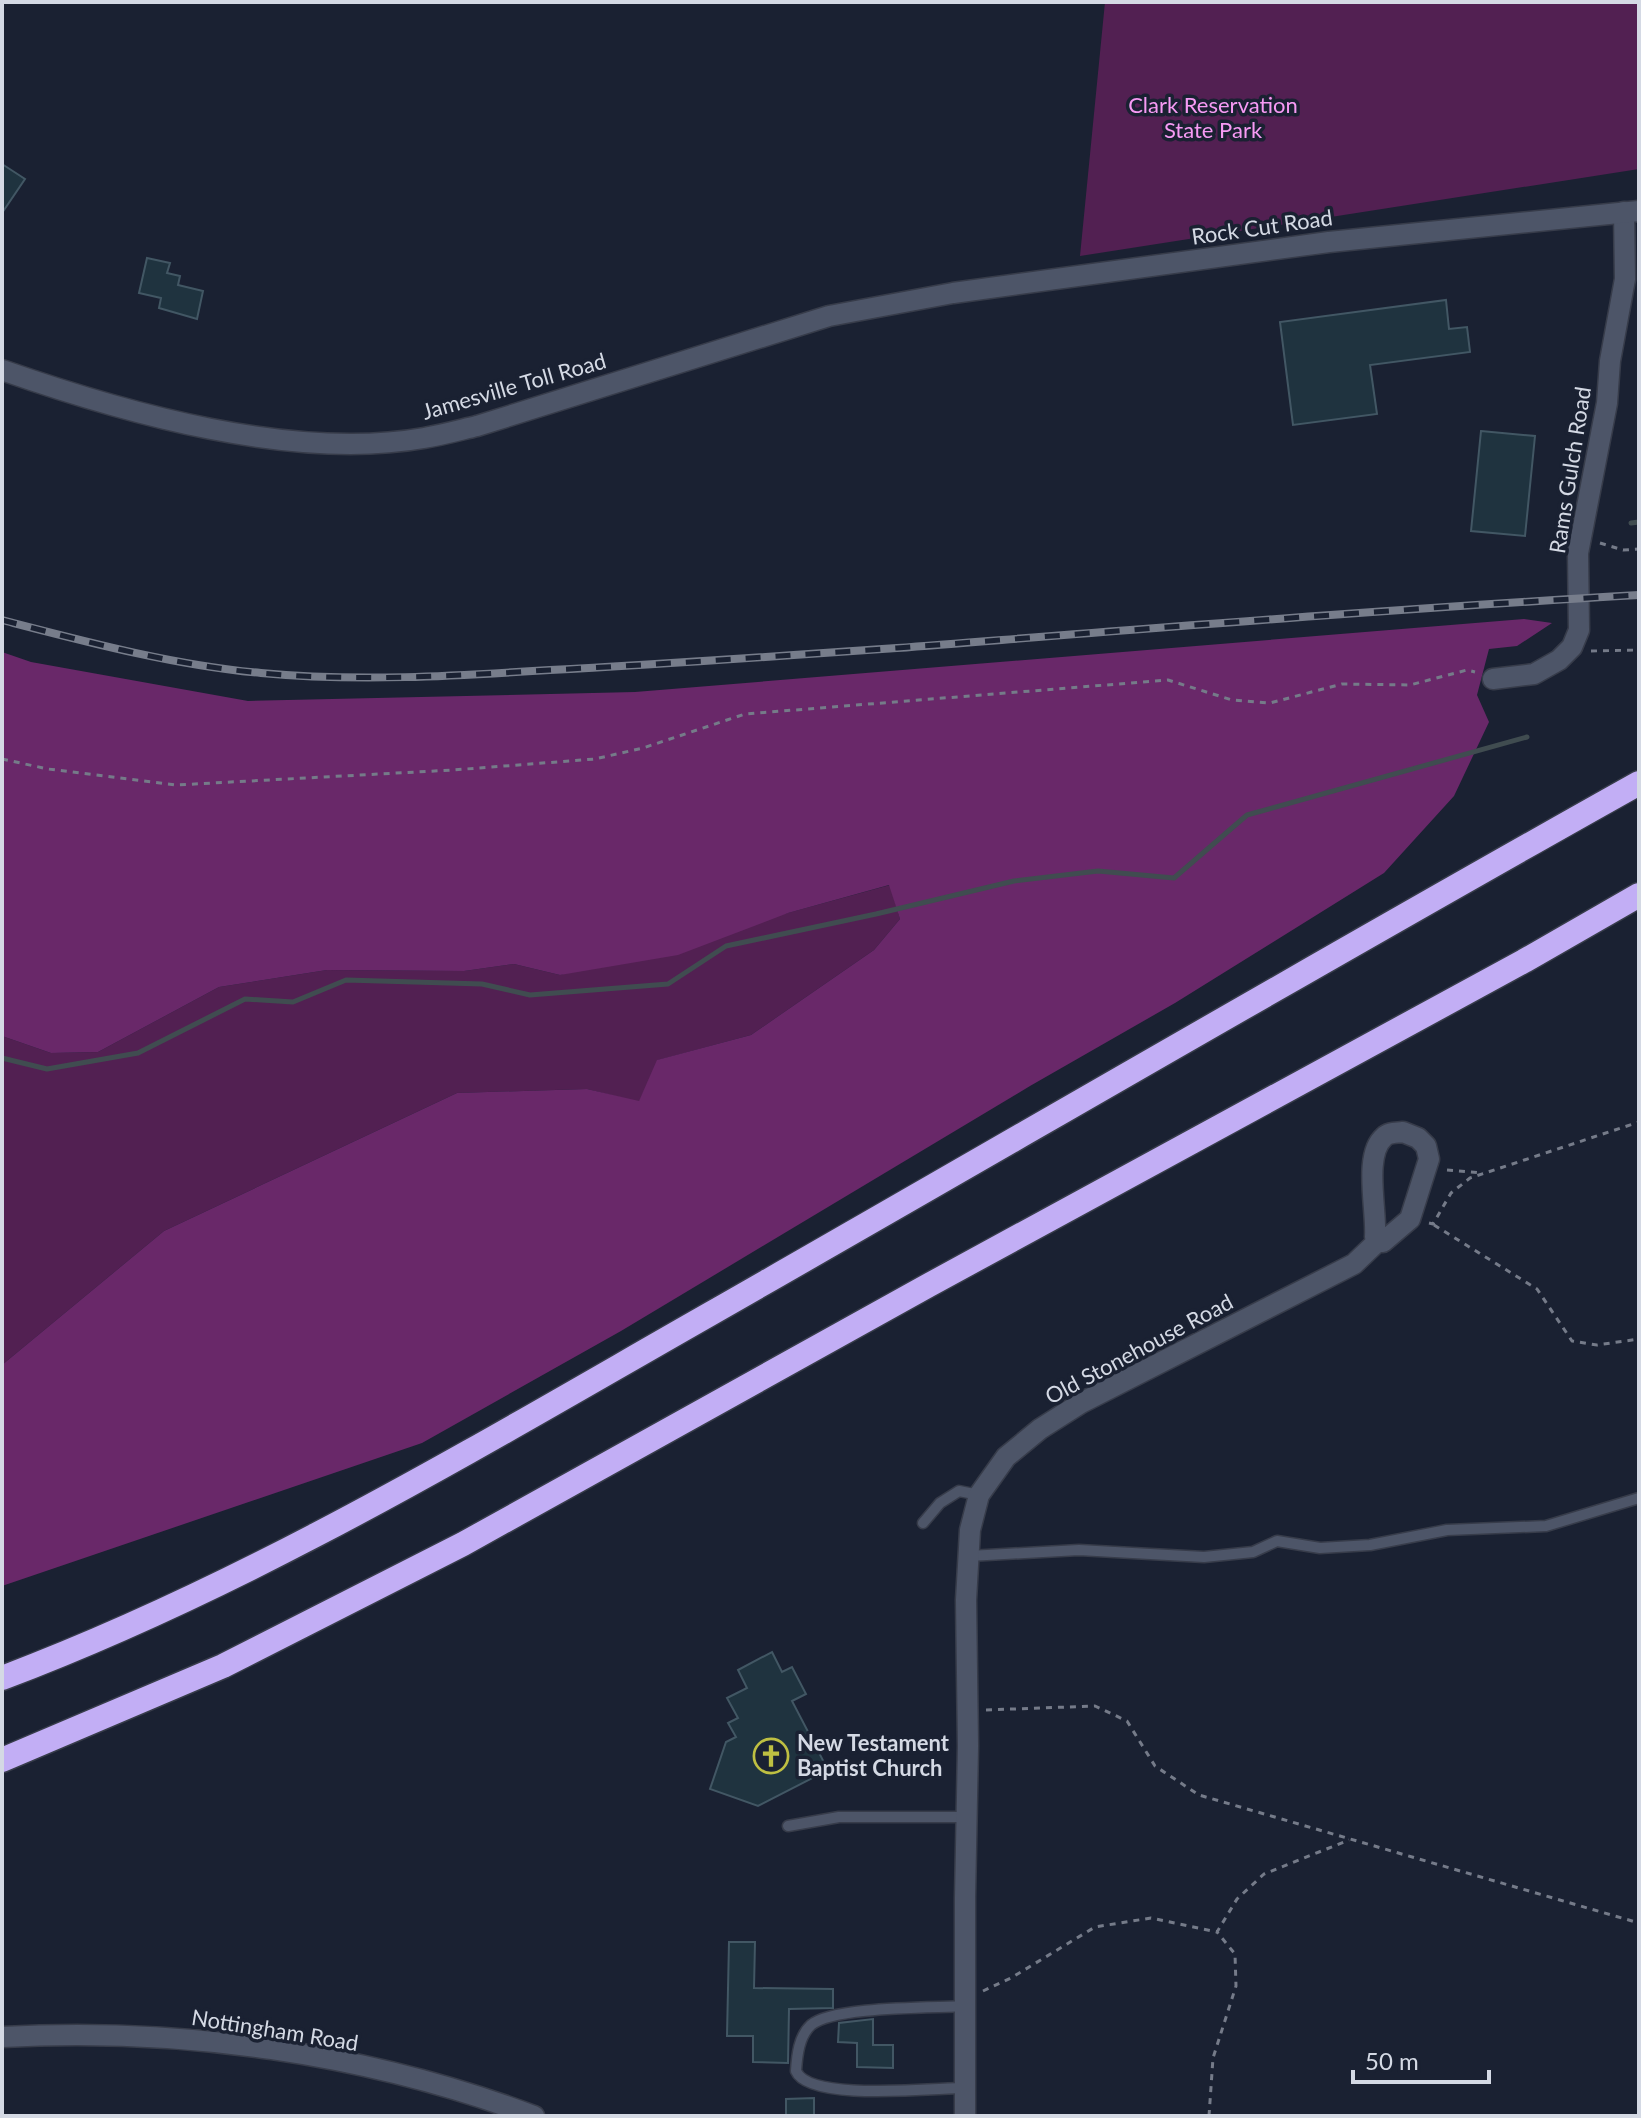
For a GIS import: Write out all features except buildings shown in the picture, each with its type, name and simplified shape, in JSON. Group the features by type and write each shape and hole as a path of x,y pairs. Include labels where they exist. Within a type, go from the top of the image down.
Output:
{"highway":[{"path":"2,1678 137,1622 264,1562 474,1449 1639,783"},
{"path":"2,1760 223,1666 424,1565 929,1285 1510,969 1639,895"}],"street":[{"name":"Rock Cut Road","path":"894,304 953,293 1329,242 1632,211"},
{"name":"Rams Gulch Road","path":"1559,660 1572,647 1579,630 1578,553 1607,403 1610,361 1625,279 1632,211"},
{"name":"Jamesville Toll Road","path":"2,370 71,394 249,435 353,443 422,439 477,426 829,316 894,304"},
{"path":"1493,679 1534,674 1559,660"},
{"path":"1378,1241 1375,1237 1373,1155 1389,1134 1403,1132 1418,1138 1426,1146 1428,1164 1410,1219"},
{"name":"Old Stonehouse Road","path":"965,2116 966,1600 970,1530 979,1495 1006,1457 1040,1429 1354,1264 1378,1241 1383,1242 1410,1219"},
{"name":"Nottingham Road","path":"2,2037 171,2038 313,2055 439,2086 534,2116"}],"lane":[{"path":"923,1523 940,1503 959,1491 979,1495"},
{"path":"969,1556 1079,1550 1204,1557 1253,1552 1277,1541 1320,1548 1370,1545 1447,1530 1546,1526 1639,1498"},
{"path":"788,1826 839,1817 967,1817"},
{"path":"965,2000 819,2020 803,2035 796,2071 798,2077 812,2085 834,2090 965,2088"}],"path":[{"path":"1582,537 1623,550 1639,549"},
{"path":"1559,660 1604,649 1639,650"},
{"path":"2,759 48,769 176,785 595,759 643,748 745,714 1153,681 1168,680 1232,700 1270,703 1342,684 1410,685 1467,670 1493,679"},
{"path":"1433,1224 1451,1193 1470,1178 1639,1122"},
{"path":"1428,1164 1445,1170 1485,1173"},
{"path":"1410,1219 1433,1224 1537,1289 1572,1341 1597,1345 1639,1339"},
{"path":"968,1711 1095,1706 1127,1721 1155,1766 1199,1795 1639,1923"},
{"path":"1217,1932 1237,1899 1264,1874 1349,1840"},
{"path":"965,2000 993,1988 1095,1927 1151,1918 1217,1932 1235,1954 1236,1986 1213,2058 1209,2116"}],"green space":[{"name":"Clark Reservation State Park","path":"1105,2 1639,2 1639,169 1080,256"},
{"path":"890,885 900,919 874,950 751,1035 658,1060 639,1102 587,1089 457,1093 164,1231 2,1365 2,1036 51,1053 98,1052 219,987 327,970 464,971 514,964 560,975"}],"shaded area":[{"path":"1524,619 1552,623 1517,646 1489,649 1477,695 1489,722 1454,796 1384,873 1175,1003 1030,1086 621,1331 422,1443 2,1586 2,1365 164,1231 457,1093 587,1089 639,1101 657,1060 751,1035 874,950 900,919 889,885 788,913 678,955 560,975 514,964 464,971 327,970 219,987 98,1052 51,1053 2,1036 2,652 31,662 248,701 635,692"}],"waterway":[{"path":"1631,523 1639,522"},
{"path":"2,1058 47,1069 138,1053 245,999 293,1002 346,980 482,984 530,995 668,984 726,946 1014,881 1098,871 1174,878 1247,815 1527,737"}],"railway":[{"path":"2,620 130,652 228,669 297,676 406,677 767,657 1639,595"}],"place":[{"name":"New Testament Baptist Church","path":"771,1756"}]}
